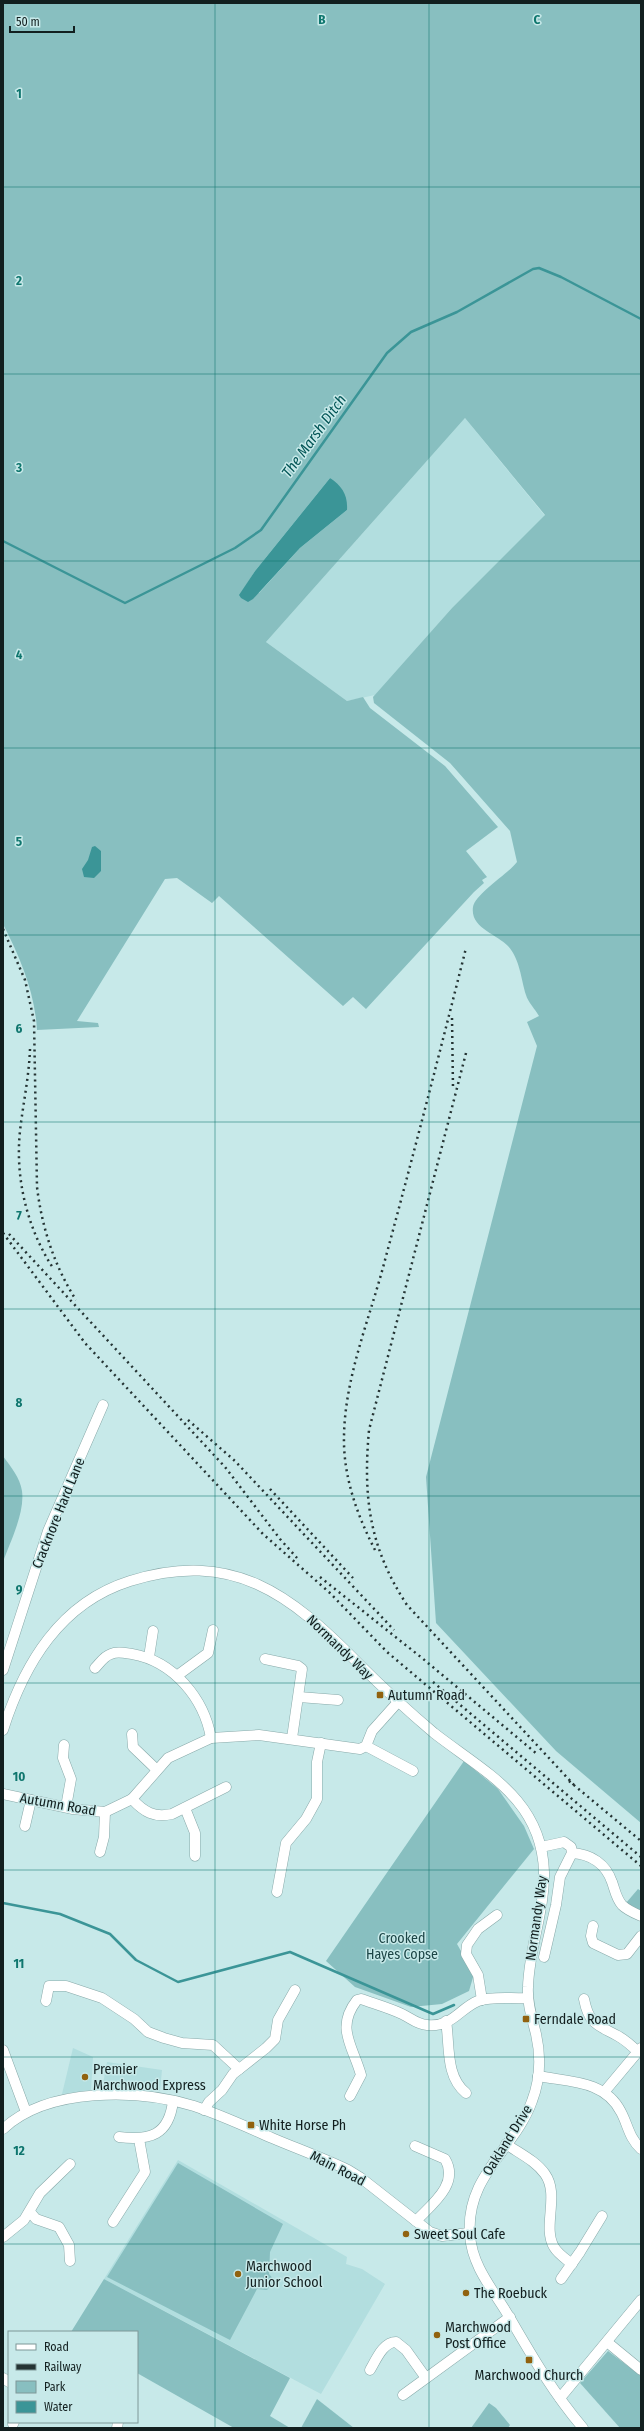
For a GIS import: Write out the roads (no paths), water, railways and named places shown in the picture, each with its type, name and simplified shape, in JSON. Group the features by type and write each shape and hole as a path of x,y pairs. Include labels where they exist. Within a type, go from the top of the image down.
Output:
{"street":[{"name":"Cracknore Hard Lane","path":"3,1670 48,1531 103,1405"},
{"name":"Normandy Way","path":"3,1730 29,1664 50,1635 68,1617 92,1599 114,1587 152,1575 190,1570 214,1571 238,1576 264,1587 290,1602 325,1630 398,1702 508,1789 530,1818 541,1847 544,1876 529,1966 528,1998"},
{"path":"178,1675 208,1653 213,1630"},
{"path":"148,1657 153,1631"},
{"path":"95,1668 105,1657 118,1652 148,1657 170,1668 178,1675 208,1722 211,1738"},
{"path":"265,1659 298,1666 302,1669 292,1738"},
{"path":"299,1697 338,1700"},
{"path":"398,1702 372,1731 366,1746 413,1771"},
{"path":"132,1734 133,1747 156,1770"},
{"name":"Autumn Road","path":"3,1794 91,1812 105,1812 132,1799 168,1758 211,1738 253,1735 292,1738 356,1749 366,1746"},
{"path":"277,1892 286,1843 306,1819 317,1799 317,1762 321,1743"},
{"path":"64,1745 63,1758 70,1779 66,1807"},
{"path":"132,1799 146,1812 154,1815 168,1815 226,1787"},
{"path":"25,1826 31,1800"},
{"path":"185,1808 195,1833 195,1856"},
{"path":"100,1852 104,1837 105,1812"},
{"path":"541,1847 564,1842 571,1847 572,1853 560,1877 556,1905 544,1957"},
{"path":"572,1853 588,1855 601,1864 610,1877 620,1902 627,1910 641,1916"},
{"path":"482,2000 478,1975 466,1954 467,1945 478,1929 497,1915"},
{"path":"593,1926 591,1936 593,1942 618,1955 627,1954 641,1936"},
{"path":"46,2001 49,1986 66,1986 85,1991 119,2008 148,2032 182,2043 213,2045 239,2069"},
{"path":"204,2110 209,2102 222,2090 233,2074 275,2039 278,2020 295,1990"},
{"path":"350,2096 361,2074 352,2053 346,2026 347,2017 357,2000 361,1999 388,2008 403,2014 416,2023 428,2025 446,2021 458,2016 473,2004 482,2000 528,1998"},
{"name":"Oakland Drive","path":"469,2233 472,2208 478,2188 487,2170 526,2115 538,2076 536,2036 528,1998"},
{"path":"584,1999 589,2015 596,2024 619,2036 640,2050 605,2091"},
{"path":"446,2021 454,2080 466,2093"},
{"path":"3,2050 26,2112"},
{"path":"538,2076 591,2086 605,2091 618,2105 632,2139 641,2149"},
{"name":"Main Road","path":"3,2129 26,2112 40,2105 56,2100 96,2096 132,2096 173,2101 204,2110 348,2170 362,2178 416,2221 435,2234 469,2233"},
{"path":"119,2137 139,2139 152,2137 160,2131 171,2114 173,2101"},
{"path":"113,2222 145,2172 139,2139"},
{"path":"506,2144 535,2164 546,2175 551,2190 551,2239 556,2250 572,2264"},
{"path":"415,2146 445,2159 449,2174 449,2181 443,2193 416,2221"},
{"path":"3,2237 30,2212 40,2193 70,2164"},
{"path":"30,2212 36,2219 59,2227 69,2245 70,2261"},
{"path":"561,2279 602,2216"},
{"path":"469,2233 473,2252 484,2278 510,2317 533,2360 583,2428"},
{"path":"560,2398 641,2300"},
{"path":"403,2395 510,2317"},
{"path":"370,2370 382,2350 389,2344 396,2342 406,2350 426,2378"},
{"path":"607,2342 641,2370"}],"water":[{"path":"330,478 338,484 343,491 347,510 300,548 253,599 248,602 241,598 239,595 255,571"},
{"path":"95,846 101,851 101,871 94,878 84,877 82,869 88,860 92,847"}],"waterway":[{"name":"The Marsh Ditch","path":"3,541 125,603 235,548 261,530 387,353 411,332 457,312 533,269 539,268 561,277 641,319"},
{"path":"3,1903 60,1914 110,1934 136,1960 178,1982 290,1952 433,2014 454,2005"}],"railway":[{"path":"3,929 25,980 34,1021 37,1187 39,1202 46,1232 55,1260 76,1300"},
{"path":"375,1550 362,1523 352,1495 344,1451 345,1414 353,1369 379,1282 406,1182 466,948"},
{"path":"452,1018 453,1088"},
{"path":"30,1049 20,1131 19,1167 21,1184 30,1219 36,1236 53,1268"},
{"path":"466,1053 369,1430 367,1454 368,1500 377,1542 384,1563 394,1584 407,1605 574,1785"},
{"path":"3,1233 85,1343 263,1534 330,1593 387,1652 641,1866"},
{"path":"9,1234 225,1467 280,1539 297,1558"},
{"path":"188,1420 235,1461 394,1630"},
{"path":"270,1489 353,1578"},
{"path":"320,1577 422,1658 537,1754"},
{"path":"433,1682 641,1857"},
{"path":"569,1781 641,1841"}],"place":[{"name":"Autumn Road","path":"380,1695"},
{"name":"Ferndale Road","path":"526,2019"},
{"name":"Premier Marchwood Express","path":"85,2077"},
{"name":"White Horse Ph","path":"251,2125"},
{"name":"Sweet Soul Cafe","path":"406,2234"},
{"name":"Marchwood Junior School","path":"238,2274"},
{"name":"The Roebuck","path":"466,2293"},
{"name":"Marchwood Post Office","path":"437,2335"},
{"name":"Marchwood Church","path":"529,2360"}],"park label":[{"name":"Crooked Hayes Copse","path":"402,1946"}]}
